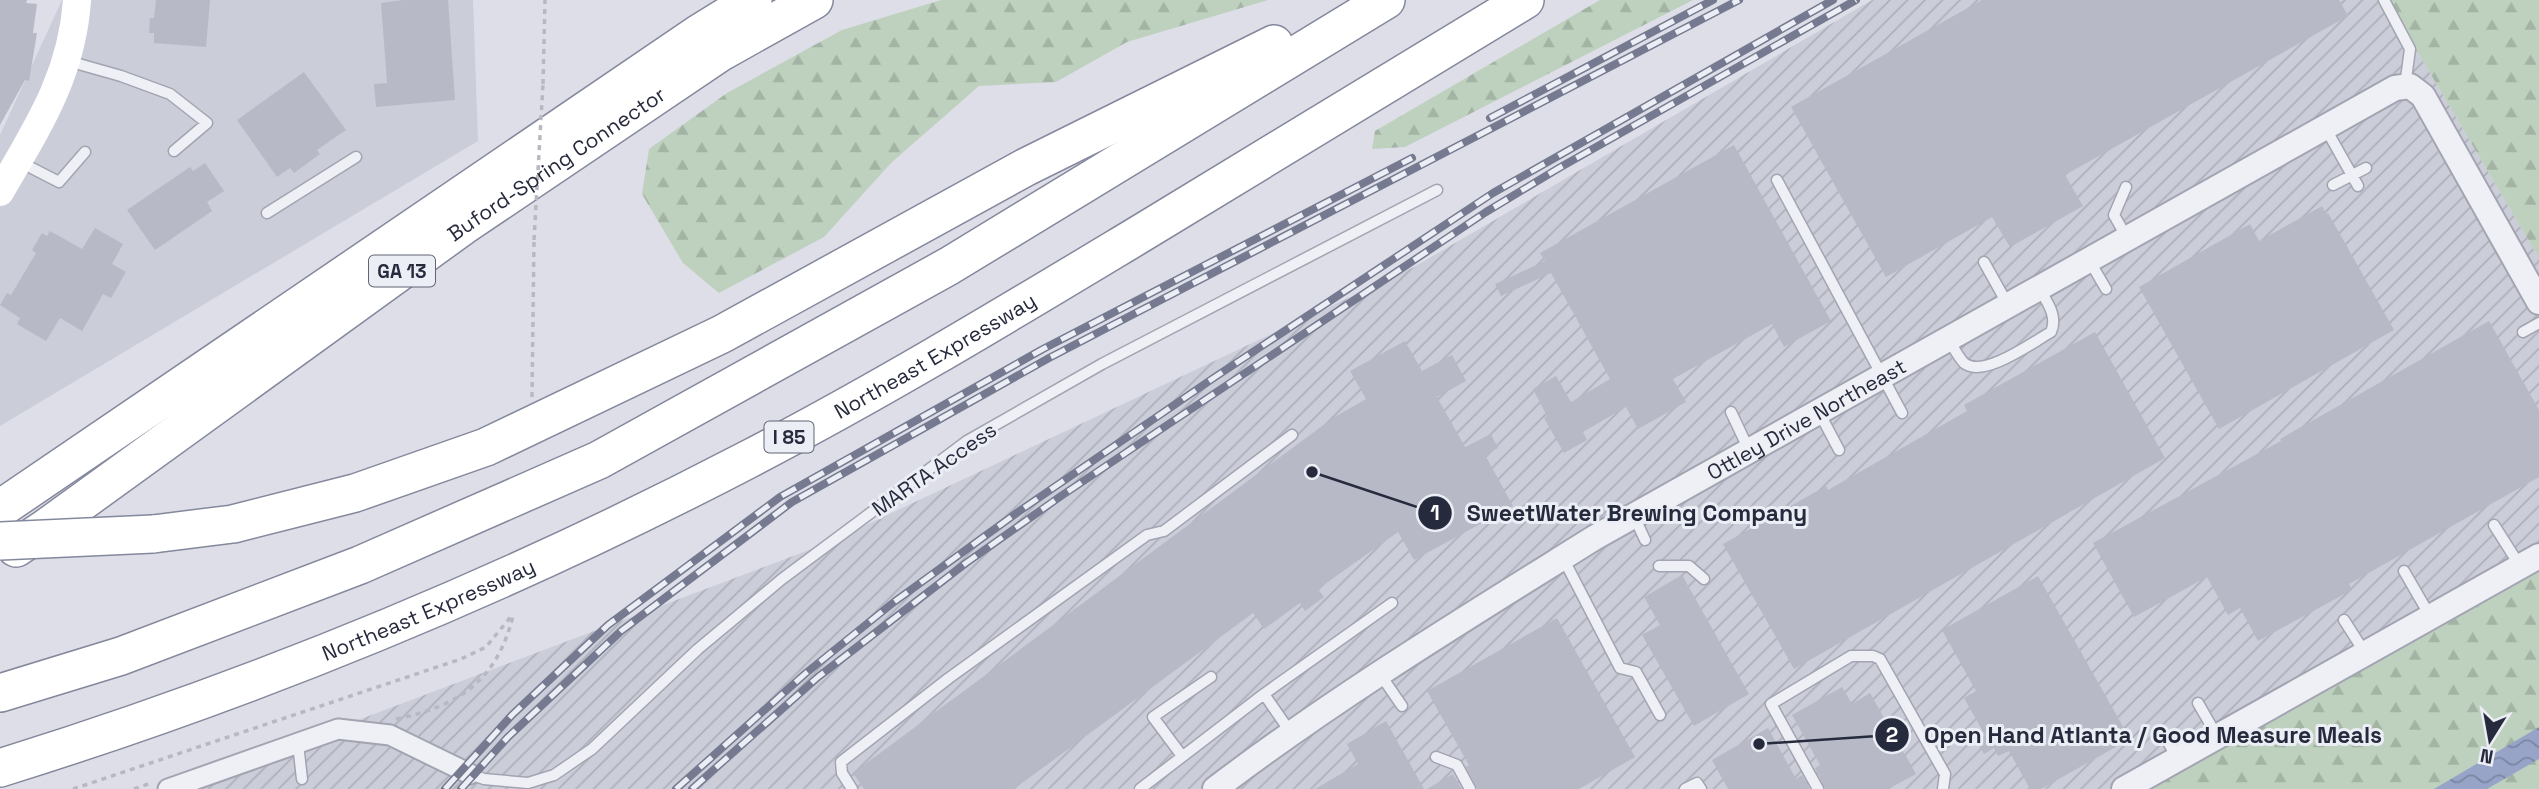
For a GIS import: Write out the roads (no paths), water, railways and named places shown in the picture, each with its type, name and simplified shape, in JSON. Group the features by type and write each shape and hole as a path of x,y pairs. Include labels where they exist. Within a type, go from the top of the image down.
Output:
{"highway":[{"name":"Buford-Spring Connector","path":"0,509 698,34 753,0"},
{"name":"Buford-Spring Connector","path":"0,560 463,226 721,52 814,0"},
{"path":"0,541 153,534 233,524 355,493 485,447 722,334 1026,167 1363,0"},
{"path":"0,692 121,656 348,570 599,460 949,266 1386,0"},
{"name":"Northeast Expressway","path":"0,768 148,719 392,625 687,490 892,381 1525,0"}],"main road":[{"path":"0,191 44,116 63,75 75,27 77,0"}],"street":[{"name":"Ottley Drive Northeast","path":"1215,789 1291,733 1584,540 1633,516 2395,88 2405,86"},
{"path":"2405,86 2416,89 2423,96 2539,302"},
{"path":"2124,789 2172,750 2217,737 2529,561"},
{"path":"169,789 338,729 390,735 470,774"}],"lane":[{"path":"2384,0 2410,49 2405,86"},
{"path":"66,60 148,90 170,94 208,123 174,151"},
{"path":"2316,133 2353,176 2358,186"},
{"path":"18,161 59,182 85,152"},
{"path":"267,213 356,157"},
{"path":"2333,185 2366,168"},
{"path":"1777,180 1880,377 1902,413"},
{"path":"2126,187 2114,215 2127,239"},
{"name":"MARTA Access","path":"470,774 484,779 528,783 554,775 592,749 698,649 782,579 967,441 1102,365 1437,190"},
{"path":"2089,260 2106,289"},
{"path":"1984,262 2008,305"},
{"path":"1948,339 1965,364 1978,368 1994,364 2050,332 2054,324 2053,311 2039,288"},
{"path":"2523,332 2539,323"},
{"path":"1731,412 1750,450"},
{"path":"1818,412 1839,450"},
{"path":"852,789 842,773 841,762 960,670 1147,535 1164,531 1292,435"},
{"path":"1633,516 1646,540"},
{"path":"2494,525 2529,561"},
{"path":"1562,557 1620,668 1636,672 1660,715"},
{"path":"1659,566 1689,566 1704,579"},
{"path":"2404,571 2430,617"},
{"path":"1140,789 1264,694 1392,603"},
{"path":"2344,620 2365,653"},
{"path":"1818,789 1771,704 1851,656 1873,656 1880,659 1945,774 1943,789"},
{"path":"1380,674 1402,706"},
{"path":"1182,756 1153,717 1211,677"},
{"path":"1264,694 1291,733"},
{"path":"2198,703 2217,737"},
{"path":"298,744 302,779"},
{"path":"1436,757 1457,765 1470,789"},
{"path":"1685,789 1697,783 1700,789"}],"water":[{"path":"2539,727 2539,759 2487,789 2434,789"}],"railway":[{"path":"1490,118 1713,0"},
{"path":"461,789 508,737 621,631 792,502 1049,358 1739,0"},
{"path":"676,789 806,673 894,602 1018,512 1215,377 1493,193 1833,0"},
{"path":"692,789 818,677 966,563 1061,496 1486,212 1856,0"},
{"path":"445,789 512,715 608,625 780,497 1043,349 1412,158"}],"place":[{"name":"SweetWater Brewing Company","path":"1312,472"},
{"name":"Open Hand Atlanta / Good Measure Meals","path":"1759,744"}]}
